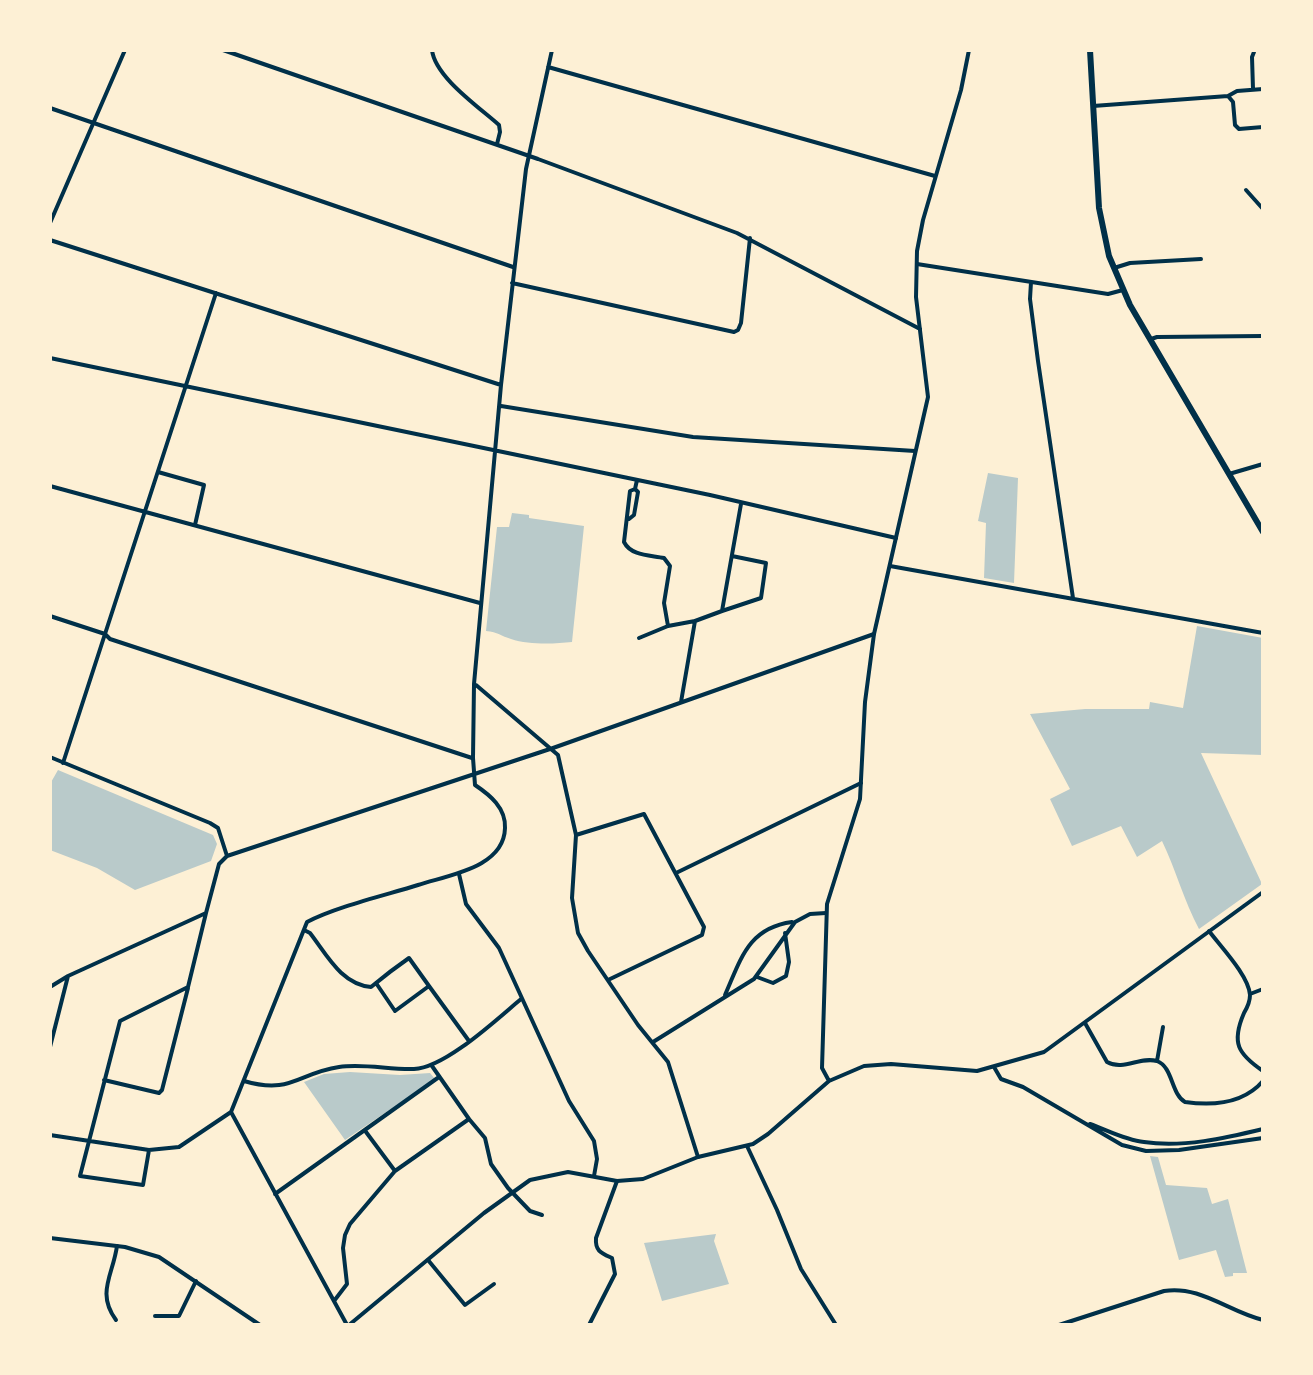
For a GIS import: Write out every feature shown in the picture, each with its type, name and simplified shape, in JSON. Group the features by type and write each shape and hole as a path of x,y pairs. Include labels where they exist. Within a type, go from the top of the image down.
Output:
{"main road":[{"path":"1090,50 1099,208 1114,268 1123,290 1263,532"}],"street":[{"path":"50,223 125,50"},
{"path":"223,50 529,155 750,238 920,329"},
{"path":"432,50 441,73 499,125 497,144"},
{"path":"50,1135 149,1150 179,1147 231,1112 307,922 459,873 496,852 503,843 505,820 500,807 475,785 474,684 512,283 529,155 552,50"},
{"path":"829,1081 822,1068 826,913 830,890 859,803 865,702 874,634 928,392 920,329 917,264 921,226 961,90 969,50"},
{"path":"1253,89 1254,52"},
{"path":"548,67 935,176"},
{"path":"1093,106 1228,96 1237,91 1263,89"},
{"path":"1228,96 1233,102 1235,125 1239,129 1263,127"},
{"path":"50,108 514,267"},
{"path":"1246,190 1263,209"},
{"path":"512,283 734,332 741,323 750,238"},
{"path":"50,240 501,385"},
{"path":"1114,268 1130,263 1201,259"},
{"path":"917,264 1108,294 1123,290"},
{"path":"1031,282 1030,299 1038,361 1073,598"},
{"path":"63,763 216,293"},
{"path":"1151,339 1263,336"},
{"path":"50,358 637,480 896,538"},
{"path":"501,406 700,438 917,451"},
{"path":"1229,474 1263,464"},
{"path":"158,472 204,485 195,525"},
{"path":"637,480 634,515 629,519 624,542 634,552 664,558 670,566 664,603 668,626"},
{"path":"50,486 480,603"},
{"path":"722,611 741,504"},
{"path":"639,638 761,598 766,563 732,556"},
{"path":"890,566 1263,633"},
{"path":"50,616 105,634 110,639 473,758"},
{"path":"681,702 695,621"},
{"path":"104,1080 159,1093 162,1090 219,864 227,856 553,748 874,634"},
{"path":"474,684 558,755 576,835 572,898 576,924 588,951 671,1069 698,1157"},
{"path":"50,757 210,823 218,828 227,856"},
{"path":"676,873 861,783"},
{"path":"576,835 644,814 704,927 702,935 608,980"},
{"path":"459,873 466,904 499,948 573,1109 594,1141 597,1159 594,1176"},
{"path":"231,1112 348,1325 530,1180 568,1172 617,1181 652,1177 698,1157 747,1146 768,1134 829,1081 877,1064 968,1072 1049,1050 1263,892"},
{"path":"50,987 206,913"},
{"path":"724,998 751,940 773,927 795,922 810,914 826,913"},
{"path":"653,1042 757,977 795,922"},
{"path":"304,930 310,933 347,981 357,986 371,987 409,958 469,1041"},
{"path":"1209,931 1245,979 1250,994 1238,1028 1237,1041 1247,1060 1263,1071"},
{"path":"757,977 773,983 786,976 789,962 785,933"},
{"path":"50,1047 68,976"},
{"path":"376,983 395,1011 429,986"},
{"path":"149,1150 143,1185 80,1176 120,1021 188,987"},
{"path":"1250,994 1263,989"},
{"path":"244,1081 263,1086 282,1086 341,1066 417,1069 432,1066 521,999"},
{"path":"1085,1023 1109,1064 1118,1066 1157,1061 1164,1067 1178,1097 1189,1103 1239,1099 1263,1081"},
{"path":"1157,1061 1163,1027"},
{"path":"432,1066 485,1138 491,1164 530,1211 542,1215"},
{"path":"994,1067 1001,1079 1023,1087 1113,1141 1146,1151 1201,1148 1263,1138"},
{"path":"275,1194 439,1077"},
{"path":"334,1301 347,1284 343,1248 350,1224 395,1171 469,1119"},
{"path":"1082,1121 1134,1140 1154,1143 1199,1140 1263,1129"},
{"path":"366,1132 395,1171"},
{"path":"747,1146 801,1269 836,1325"},
{"path":"589,1325 615,1274 612,1258 599,1252 595,1246 617,1181"},
{"path":"50,1238 117,1246 159,1257 260,1325"},
{"path":"116,1320 107,1307 105,1297 117,1246"},
{"path":"428,1260 465,1305 494,1284"},
{"path":"155,1316 179,1316 196,1281"},
{"path":"1059,1325 1177,1290 1197,1293 1263,1320"}],"shaded area":[{"path":"988,473 1018,478 1014,583 984,578 986,523 978,521"},
{"path":"512,513 584,526 572,642 526,642 486,631 497,527 509,527"},
{"path":"1197,626 1263,638 1263,755 1201,753 1262,884 1199,929 1162,841 1137,857 1121,826 1072,846 1050,799 1070,789 1030,714 1085,709 1149,709 1150,702 1183,708"},
{"path":"58,770 213,835 217,844 211,861 135,890 97,868 50,850 50,784"},
{"path":"430,1073 435,1079 345,1140 304,1082 324,1074"},
{"path":"1150,1156 1158,1157 1166,1185 1207,1188 1212,1204 1228,1199 1247,1273 1233,1273 1233,1276 1225,1277 1216,1250 1179,1260"},
{"path":"716,1234 714,1241 729,1284 662,1301 644,1243"}]}
